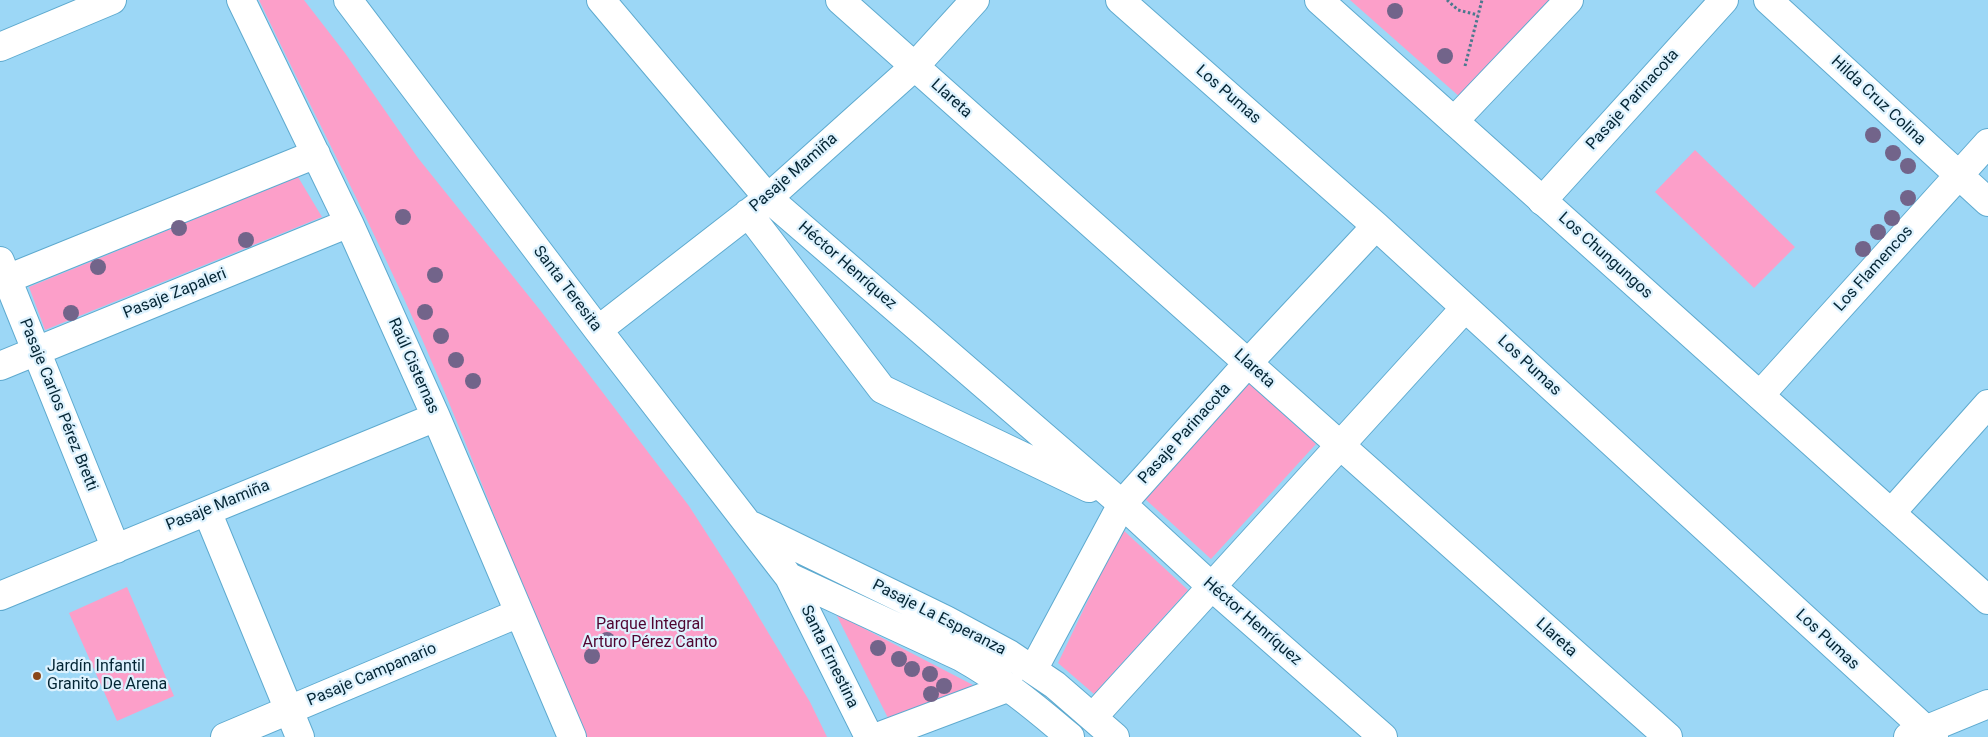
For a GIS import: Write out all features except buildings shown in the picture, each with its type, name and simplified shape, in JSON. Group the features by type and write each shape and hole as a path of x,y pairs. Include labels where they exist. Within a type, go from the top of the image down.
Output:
{"street":[{"path":"0,48 112,0"},
{"name":"Raúl Cisternas","path":"241,0 349,223 436,417 572,737"},
{"name":"Santa Teresita","path":"348,0 598,330 789,576"},
{"name":"Héctor Henríquez","path":"601,0 758,205 882,389 1122,504"},
{"name":"Llareta","path":"840,0 1668,737"},
{"name":"Pasaje Mamiña","path":"598,330 758,205 914,67 975,0"},
{"name":"Los Pumas","path":"1120,0 1376,226 1922,735"},
{"name":"Los Chungungos","path":"1319,0 1988,600"},
{"path":"1454,121 1569,0"},
{"name":"Pasaje Parinacota","path":"1542,201 1724,0"},
{"name":"Hilda Cruz Colina","path":"1768,0 1988,202"},
{"name":"Los Flamencos","path":"1760,396 1988,143"},
{"path":"4,270 316,154"},
{"name":"Héctor Henríquez","path":"758,205 1122,504 1212,588 1383,737"},
{"name":"Pasaje Zapaleri","path":"0,366 349,223"},
{"name":"Pasaje Parinacota","path":"1033,670 1122,504 1248,363 1376,226"},
{"name":"Pasaje Carlos Pérez Bretti","path":"4,270 116,548"},
{"path":"1093,717 1465,308"},
{"path":"1891,513 1988,404"},
{"name":"Pasaje Mamiña","path":"0,596 436,417"},
{"path":"207,510 300,737"},
{"name":"Pasaje La Esperanza","path":"748,523 981,638 1055,685 1115,737"},
{"name":"Pasaje La Esperanza","path":"789,576 961,657 1010,687 1070,737"},
{"name":"Santa Ernestina","path":"789,576 869,737"},
{"name":"Pasaje Campanario","path":"225,737 519,613"},
{"path":"877,737 1010,687"},
{"path":"1922,735 1988,704"}],"path":[{"path":"1448,0 1458,10 1478,15"},
{"path":"1464,70 1482,0"}],"green space":[{"name":"Parque Integral Arturo Pérez Canto","path":"259,0 304,0 345,53 418,158 540,310 689,506 736,579 810,702 827,737 581,737 422,339 363,211"},
{"path":"1350,0 1552,0 1461,98"},
{"path":"1695,150 1795,247 1754,288 1655,192"},
{"path":"298,177 322,217 45,330 29,287"},
{"path":"1249,383 1316,444 1211,559 1144,498"},
{"path":"1122,529 1188,590 1094,694 1058,663"},
{"path":"127,587 174,696 117,721 69,613"},
{"path":"836,614 975,686 891,724"}],"place":[{"name":"Jardín Infantil Granito De Arena","path":"37,676"}]}
